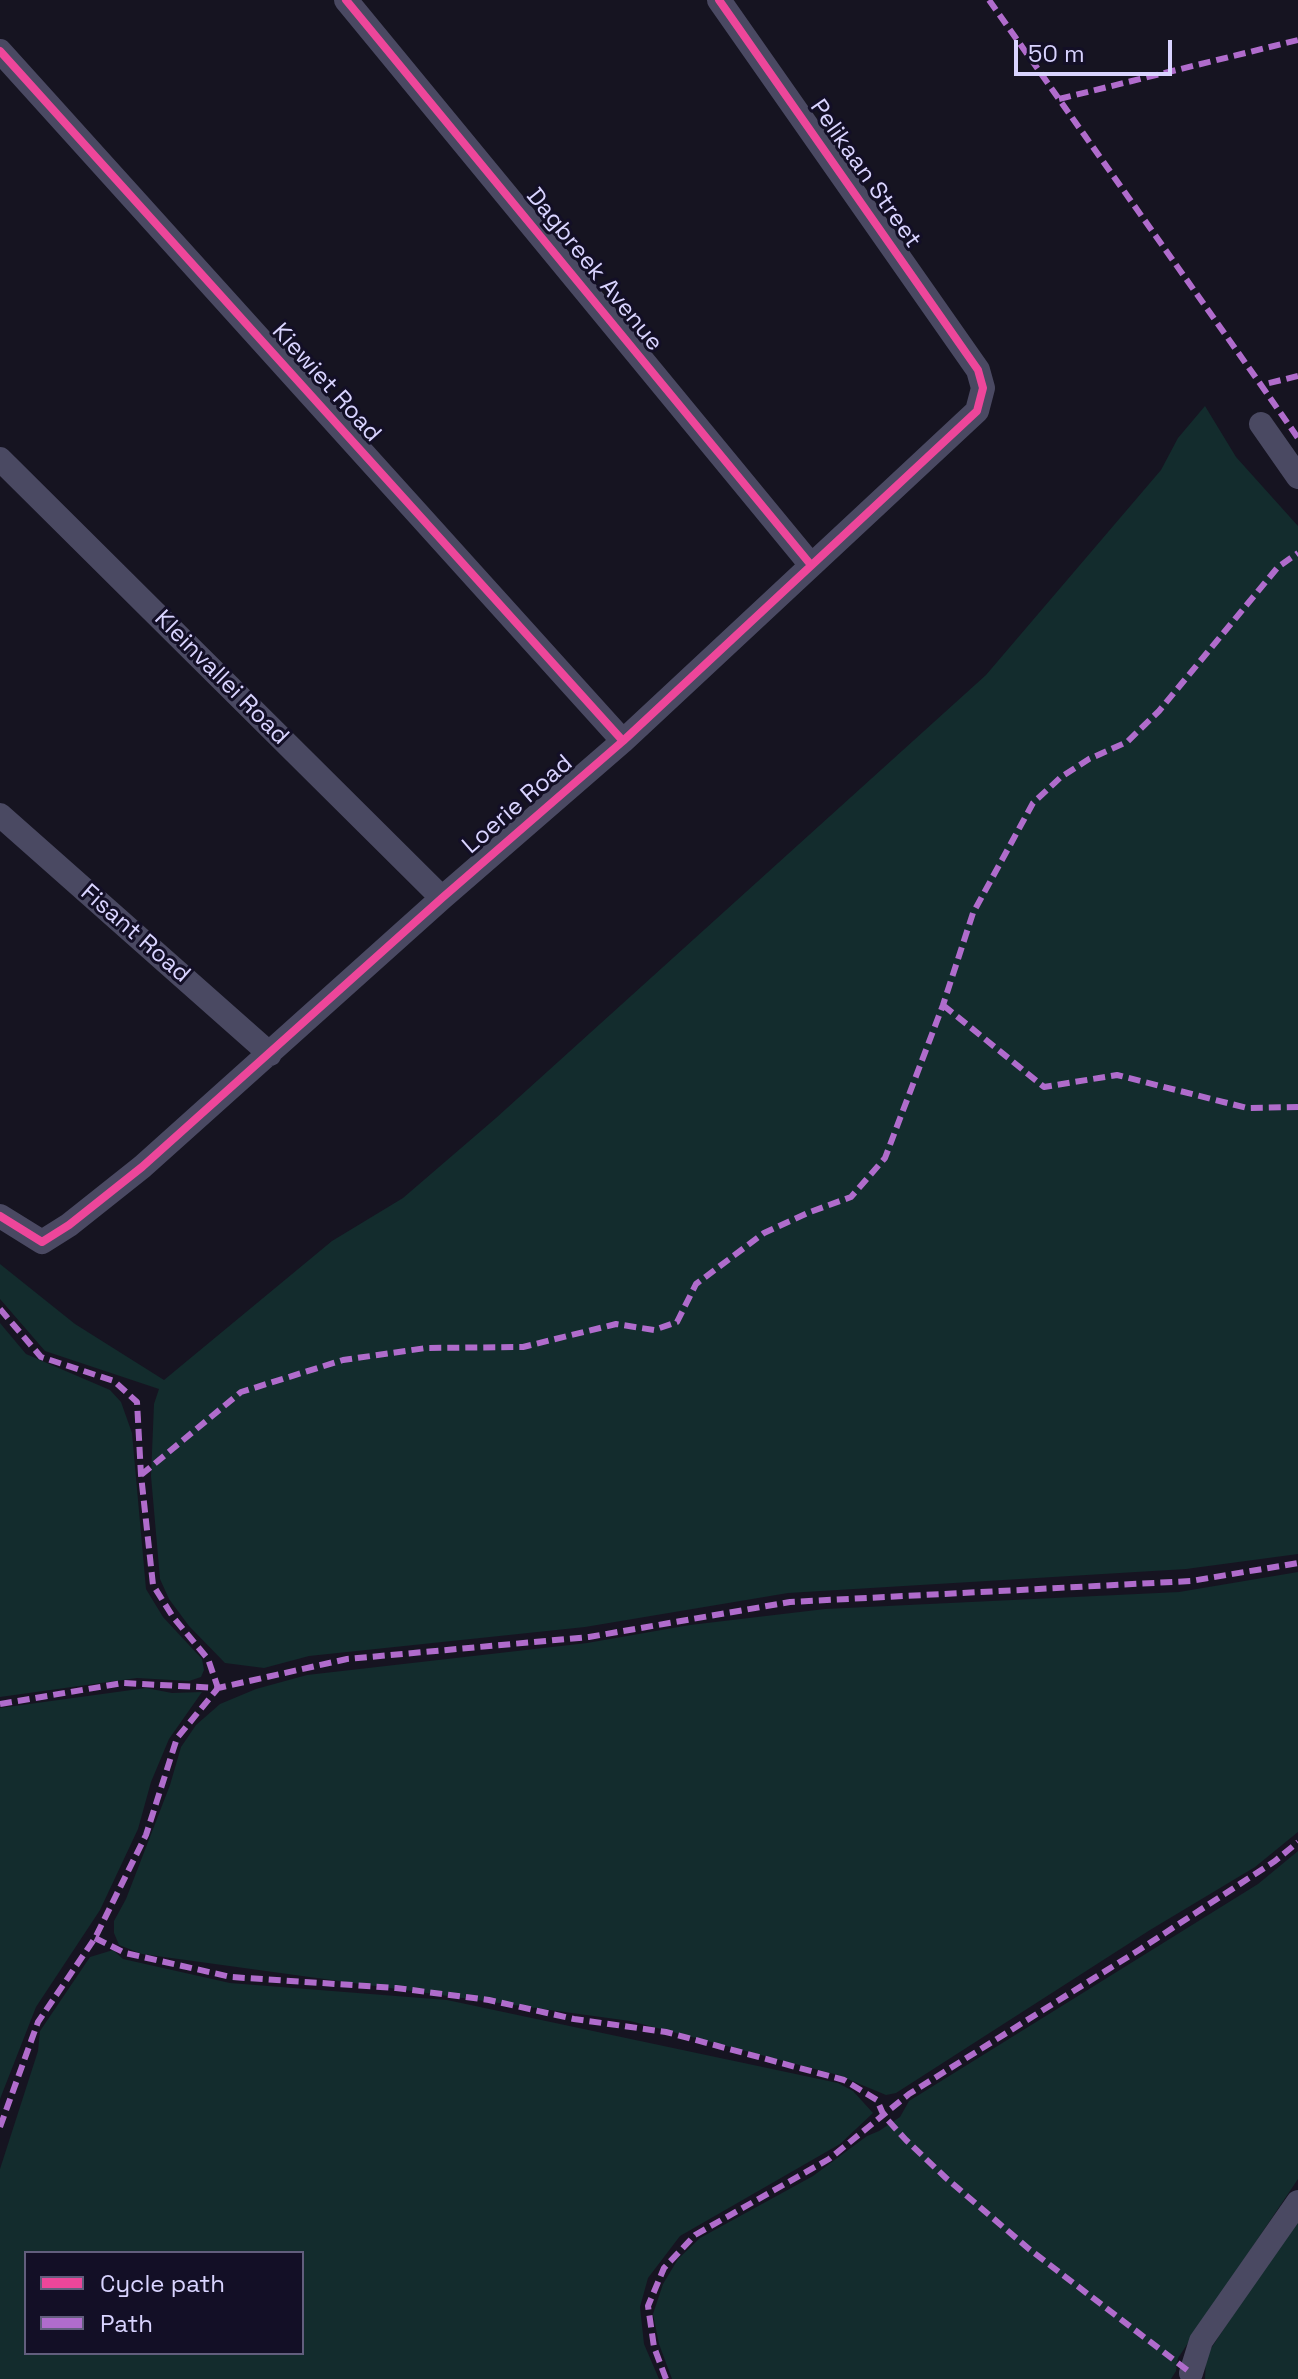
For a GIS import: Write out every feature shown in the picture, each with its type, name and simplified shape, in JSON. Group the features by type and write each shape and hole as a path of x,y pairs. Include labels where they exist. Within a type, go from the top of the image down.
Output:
{"street":[{"name":"Dagbreek Avenue","path":"346,0 811,565"},
{"name":"Pelikaan Street","path":"719,0 978,370"},
{"name":"Kiewiet Road","path":"0,51 623,741"},
{"name":"Loerie Road","path":"0,1216 42,1242 69,1225 142,1167 442,898 623,741 977,411 983,388 978,370"},
{"path":"1261,424 1298,477"},
{"name":"Kleinvallei Road","path":"0,459 442,898"},
{"name":"Fisant Road","path":"0,815 270,1054"},
{"path":"1191,2377 1201,2341 1298,2202"}],"green space":[{"path":"1205,406 1236,457 1298,526 1298,1554 1186,1569 788,1593 585,1627 309,1656 264,1668 225,1663 189,1626 169,1599 160,1579 151,1476 154,1404 159,1389 45,1351 0,1299 0,1264 75,1324 164,1380 332,1241 403,1198 496,1118 986,675 1161,470 1178,438"},
{"path":"0,1323 26,1354 110,1390 121,1402 132,1433 146,1589 163,1617 202,1659 204,1670 201,1677 189,1681 137,1678 0,1697"},
{"path":"1298,1572 1298,1832 1255,1867 1150,1930 896,2093 886,2095 838,2075 630,2021 142,1954 119,1945 114,1933 114,1921 126,1899 170,1785 181,1747 196,1725 220,1704 256,1689 307,1675 587,1643 690,1625 825,1609 1179,1592"},
{"path":"146,1688 172,1693 202,1692 169,1739 151,1782 138,1829 100,1910 36,2007 0,2099 0,1708"},
{"path":"1298,1851 1298,2179 1178,2358 1171,2379 672,2379 659,2344 653,2314 663,2284 678,2259 700,2238 813,2176 867,2136 900,2117 909,2101 1258,1884"},
{"path":"113,1950 123,1959 230,1983 447,2000 838,2083 853,2091 873,2113 840,2144 680,2236 648,2278 640,2307 644,2344 659,2379 0,2379 0,2169 38,2051 40,2031 90,1957"},
{"path":"1298,2216 1298,2379 1205,2379 1206,2356"}],"marked path":[{"path":"989,0 1261,385"},
{"path":"1059,99 1298,40"},
{"path":"1298,376 1261,385 1298,438"},
{"path":"141,1475 241,1392 343,1360 426,1348 523,1347 616,1324 654,1330 677,1322 696,1284 764,1233 851,1197 885,1158 943,1005 973,913 1033,803 1061,777 1089,759 1127,742 1159,711 1278,567 1298,553"},
{"path":"943,1005 1044,1087 1117,1075 1247,1108 1298,1107"},
{"path":"0,1309 41,1357 114,1381 137,1402 153,1585 173,1617 208,1659 218,1688"},
{"path":"0,1704 123,1683 218,1688 347,1659 589,1637 790,1602 1191,1581 1298,1563"},
{"path":"0,2127 38,2022 95,1938 146,1835 177,1738 218,1688"},
{"path":"666,2379 654,2347 648,2306 664,2268 695,2235 829,2159 909,2094 1139,1950 1275,1861 1298,1842"},
{"path":"95,1938 125,1953 231,1977 396,1988 489,2000 574,2019 666,2032 844,2080 877,2100 884,2116 906,2140 1029,2249 1191,2373"}],"cycle path":[{"path":"346,0 811,565"},
{"path":"0,1216 42,1242 69,1225 142,1167 442,898 623,741 977,411 983,388 978,370 719,0"},
{"path":"0,51 623,741"}]}
